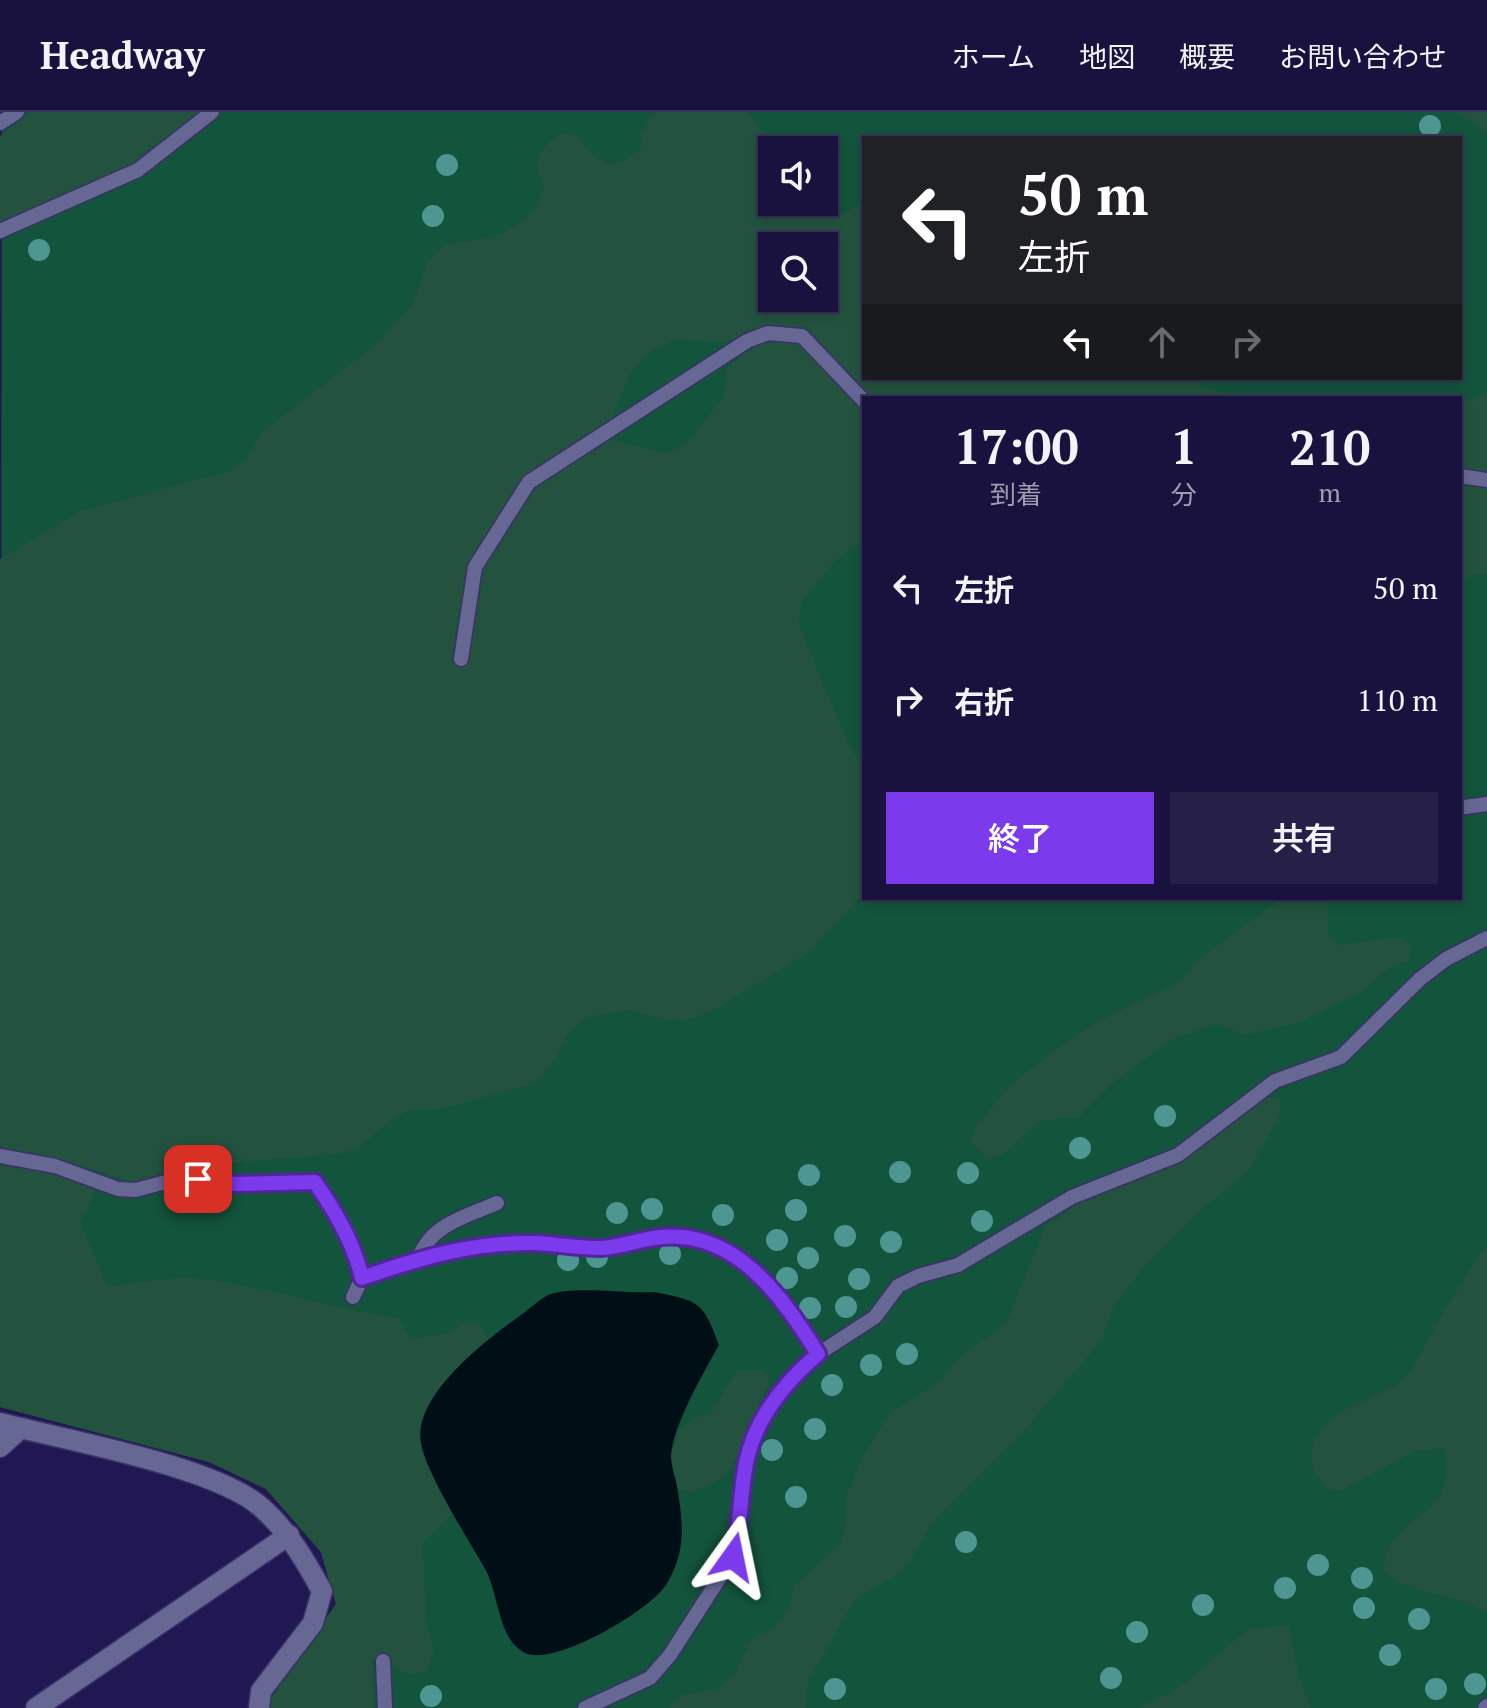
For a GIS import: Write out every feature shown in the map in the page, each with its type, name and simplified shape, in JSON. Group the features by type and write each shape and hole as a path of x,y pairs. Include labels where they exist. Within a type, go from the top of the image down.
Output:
{"street":[{"path":"0,1423 208,1477 259,1505 289,1535 322,1591 313,1623 261,1691 259,1708"},
{"path":"0,1447 21,1428"},
{"path":"36,1708 289,1535"}],"lane":[{"path":"0,123 17,112"},
{"path":"0,231 104,188 138,170 212,112"},
{"path":"461,659 475,567 529,482 747,341 768,333 802,336 862,399"},
{"path":"1462,476 1487,480"},
{"path":"1465,807 1487,804"},
{"path":"585,1708 650,1678 678,1642 733,1557 740,1528 746,1461 766,1414 788,1380 818,1354 875,1317 898,1286 958,1265 1072,1197 1178,1155 1275,1081 1341,1057 1420,979 1446,959 1487,938"},
{"path":"0,1156 55,1166 118,1189 135,1190 178,1179 237,1184 315,1182 339,1218 355,1251 362,1285 353,1297"},
{"path":"419,1258 425,1242 438,1230 497,1203"},
{"path":"362,1278 419,1258 467,1248 532,1243 602,1248 664,1236 706,1242 762,1276 787,1304 818,1354"},
{"path":"383,1661 385,1708"}],"green space":[{"path":"2,112 1487,112 1487,1708 270,1708 271,1698 336,1604 321,1552 266,1489 209,1462 0,1407"},
{"path":"31,112 201,112 130,169 0,223 0,136"},
{"path":"655,112 747,112 765,136 758,136 758,216 835,217 862,204 862,380 1197,380 1201,387 1237,396 868,396 804,331 783,325 723,342 675,340 648,353 630,374 610,423 527,475 470,561 455,633 455,661 474,589 493,542 505,520 539,483 607,439 665,453 686,445 724,396 727,369 751,349 767,343 798,343 862,409 862,540 835,561 801,603 799,625 848,743 862,766 862,896 808,953 712,1011 686,1021 663,1020 630,1010 587,1017 567,1035 555,1059 534,1084 440,1109 409,1110 388,1122 359,1148 339,1154 230,1163 138,1183 54,1158 12,1153 0,1146 0,559 81,511 229,471 245,461 262,432 374,346 412,305 427,264 446,244 492,237 506,232 528,216 544,188 536,163 542,151 560,135 574,132 593,156 608,164 623,162 641,148 641,134"},
{"path":"1456,112 1487,112 1487,133"},
{"path":"1487,391 1487,472 1462,469 1462,403"},
{"path":"1462,486 1487,488 1487,574 1474,575 1462,581"},
{"path":"1279,900 1328,900 1328,933 1337,945 1397,937 1412,944 1408,961 1389,968 1363,991 1300,1022 1245,1035 1216,1024 1173,1039 1115,1081 1079,1117 1040,1121 1002,1155 987,1158 970,1141 978,1123 1015,1081 1069,1040 1110,1015 1177,984 1199,959"},
{"path":"1267,1097 1279,1098 1281,1113 1248,1171 1193,1217 1139,1273 1113,1307 1102,1340 1022,1433 933,1521 911,1560 897,1575 855,1599 808,1681 805,1708 668,1708 681,1695 717,1689 735,1674 752,1638 774,1628 789,1610 795,1585 840,1544 846,1523 846,1497 862,1458 889,1414 940,1381 956,1360 1006,1323 1046,1226 1073,1207 1181,1159"},
{"path":"0,1165 52,1173 96,1190 80,1223 108,1286 179,1278 226,1282 398,1318 410,1337 447,1332 467,1320 479,1324 488,1339 441,1387 423,1416 420,1431 427,1463 453,1514 423,1542 426,1623 434,1649 428,1671 411,1674 397,1670 390,1657 373,1658 373,1708 270,1708 271,1698 336,1604 321,1552 266,1489 209,1462 0,1407"},
{"path":"1487,1245 1487,1613 1461,1601 1407,1586 1383,1571 1389,1548 1400,1533 1439,1498 1446,1470 1444,1448 1415,1451 1342,1490 1328,1489 1320,1479 1311,1451 1321,1430 1332,1419 1393,1386 1409,1373"},
{"path":"757,1369 768,1374 769,1385 730,1469 716,1481 690,1493 677,1488 671,1456 679,1430 693,1419 713,1411 736,1371"},
{"path":"1289,1625 1298,1674 1311,1708 1136,1708 1175,1691 1248,1629"}],"shaded area":[{"path":"574,1291 654,1292 697,1305 708,1319 719,1345 690,1399 673,1443 671,1460 682,1537 673,1573 666,1585 641,1609 600,1634 557,1652 539,1655 525,1653 509,1637 489,1577 448,1506 424,1456 422,1425 428,1406 455,1370 472,1354 543,1298"}],"route":[{"path":"198,1179 237,1184 315,1182 339,1218 355,1251 362,1278 427,1255 467,1248 532,1243 602,1248 664,1236 706,1242 733,1255 762,1276 787,1304 818,1354 788,1380 766,1414 746,1461 740,1528 733,1557"}]}
